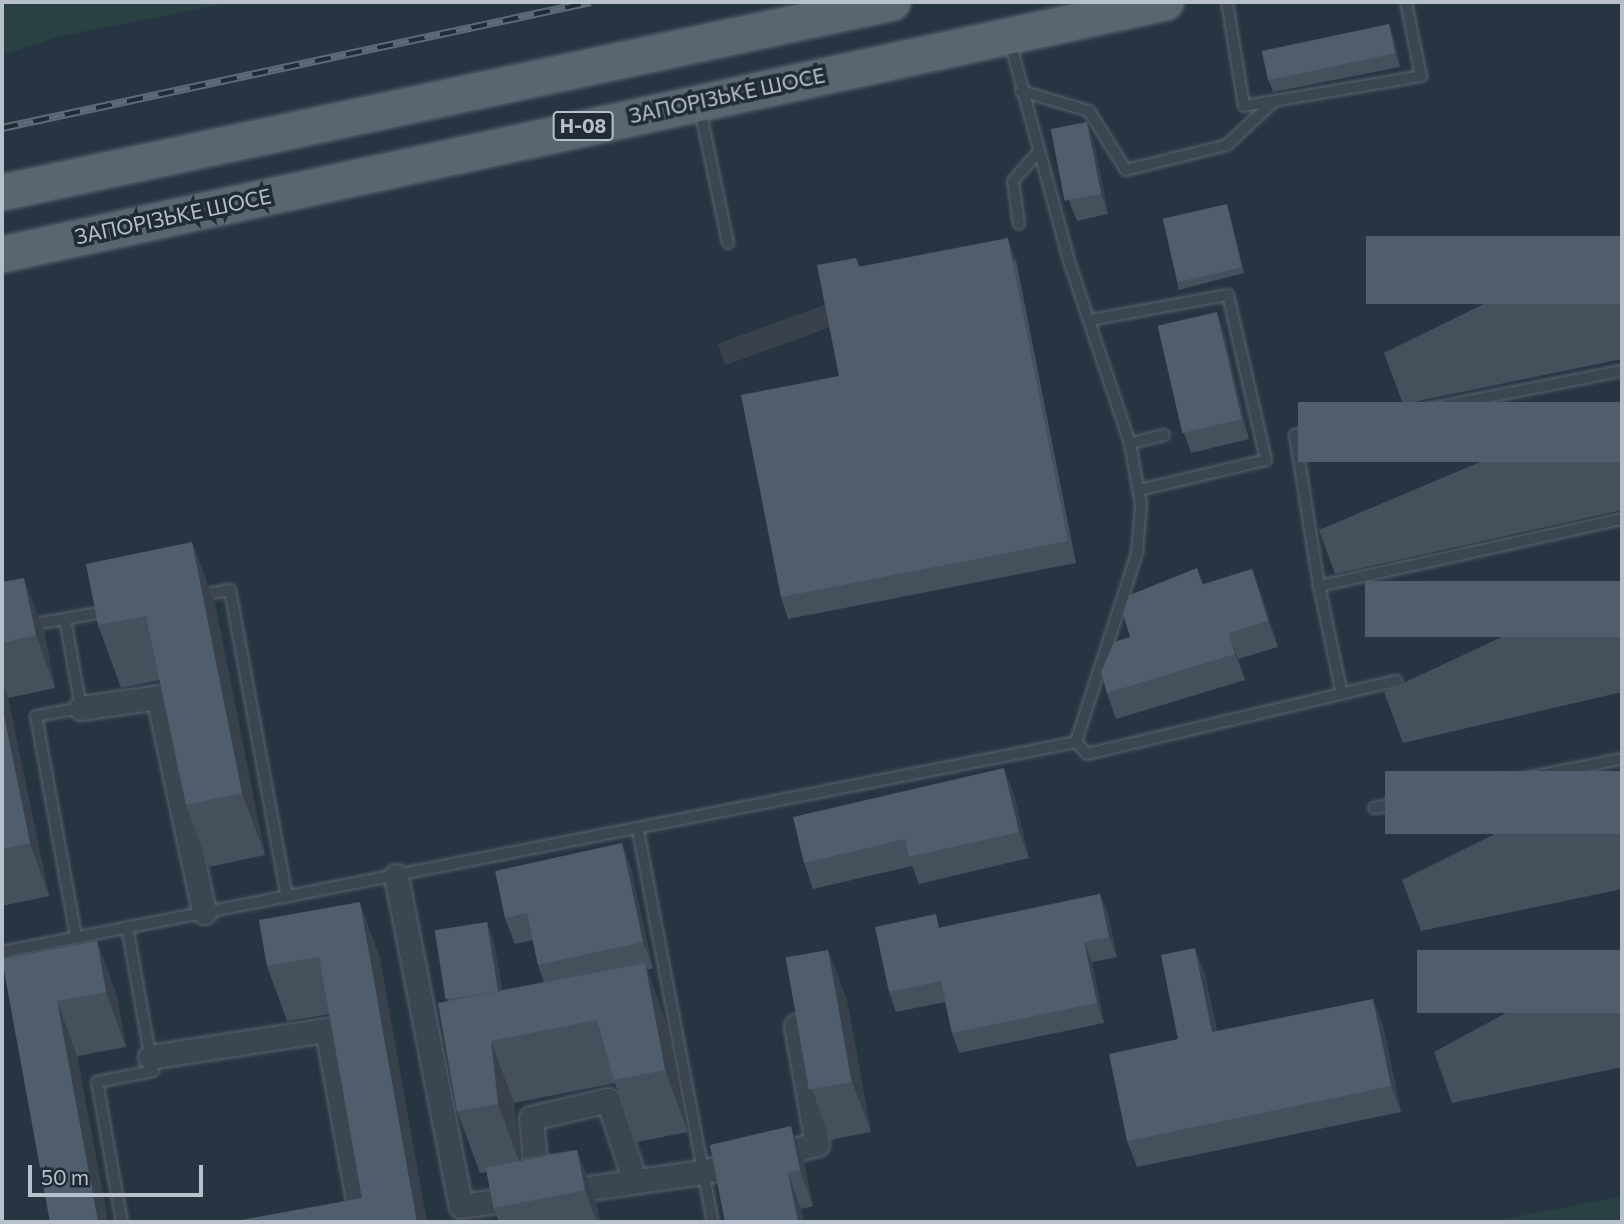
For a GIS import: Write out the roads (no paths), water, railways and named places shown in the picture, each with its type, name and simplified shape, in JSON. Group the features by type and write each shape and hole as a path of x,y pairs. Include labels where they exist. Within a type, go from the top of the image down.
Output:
{"main road":[{"path":"2,192 892,2"},
{"name":"ЗАПОРІЗЬКЕ ШОСЕ","path":"2,254 1165,2"}],"street":[{"path":"81,708 158,697 204,912"},
{"path":"396,876 461,1206 702,1172 817,1144 796,1026"},
{"path":"150,1057 327,1030 362,1222"},
{"path":"537,1195 531,1118 608,1100 635,1181"}],"lane":[{"path":"1227,2 1244,106 1421,76 1406,2"},
{"path":"1008,36 1038,152 1130,443 1139,490 1137,553 1076,742"},
{"path":"1021,91 1088,111 1126,170 1227,145 1274,101"},
{"path":"699,101 728,243"},
{"path":"1019,224 1013,181 1038,152"},
{"path":"1090,320 1228,295 1266,460 1139,490"},
{"path":"1342,694 1303,515 1294,435 1622,371"},
{"path":"1130,443 1164,435"},
{"path":"1303,515 1317,512"},
{"path":"1319,586 1622,519"},
{"path":"189,597 230,590 287,897"},
{"path":"2,630 120,609"},
{"path":"65,619 81,708 36,716 76,937"},
{"path":"1076,742 1087,754 1409,678"},
{"path":"2,952 638,830 1076,742"},
{"path":"1374,808 1622,759"},
{"path":"638,830 713,1222"},
{"path":"122,1222 97,1082 153,1071 127,927"}],"railway":[{"path":"2,128 591,2"}]}
